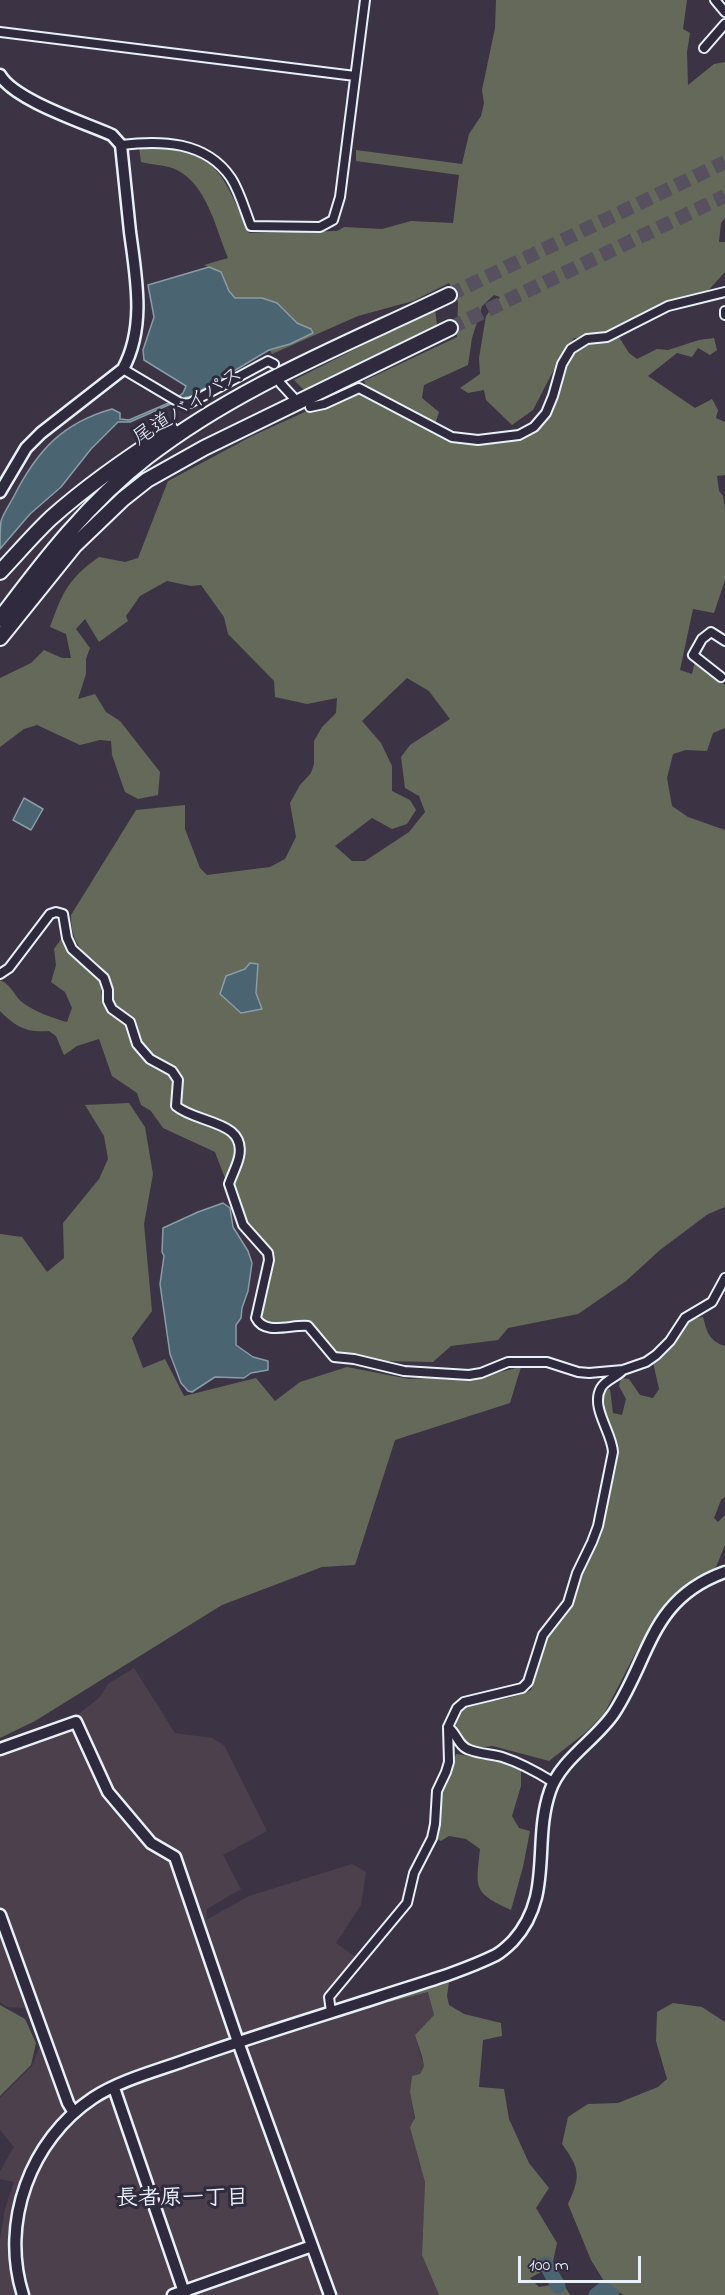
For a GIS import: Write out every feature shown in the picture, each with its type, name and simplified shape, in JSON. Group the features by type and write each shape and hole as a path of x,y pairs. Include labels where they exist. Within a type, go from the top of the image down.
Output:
{"highway":[{"name":"尾道バイパス","path":"0,619 72,528 146,458 205,417 238,398 449,296"},
{"name":"尾道バイパス","path":"0,641 51,573 100,520 147,480 204,448 450,328"},
{"path":"0,572 56,514 108,471 140,449 235,394 354,340"},
{"path":"0,607 72,519 117,478 146,458"}],"street":[{"path":"121,145 149,141 179,144 203,152 231,179 251,226 320,227 333,220 340,198 365,0"},
{"path":"715,0 725,12"},
{"path":"704,48 725,24"},
{"path":"0,32 355,76"},
{"path":"0,75 9,87 26,98 112,135 121,145 138,300 128,361 123,369 41,433 26,448 0,492"},
{"path":"310,407 324,404 359,388 452,437 478,440 519,435 534,427 546,413 562,364 571,349 587,339 607,338 668,306 725,292"},
{"path":"123,369 182,404 190,403 268,361 274,364"},
{"path":"281,384 293,396"},
{"path":"721,677 693,655 702,639 711,632 725,641"},
{"path":"0,974 9,968 50,914 56,912 63,914 67,939 72,949 104,978 108,990 108,1001 112,1009 130,1022 137,1044 150,1059 172,1071 178,1080 176,1106 201,1119 225,1126 236,1134 240,1145 239,1157 229,1184 243,1225 268,1253 269,1260 256,1318 264,1328 308,1326 334,1358 354,1359 404,1371 469,1375 481,1373 508,1362 547,1362 589,1374 623,1370 646,1362 656,1355 670,1341 685,1318 712,1302 725,1278"},
{"path":"331,2012 329,1997 407,1903 414,1873 432,1838 435,1824 436,1791 449,1762 448,1727 458,1708 464,1702 522,1688 528,1682 543,1635 568,1603 577,1573 598,1526 613,1452 613,1442 598,1407 599,1393 602,1386 623,1370"},
{"path":"23,2295 13,2250 16,2215 24,2184 54,2131 94,2097 238,2042 441,1977 498,1954 507,1947 529,1921 533,1911 540,1873 544,1814 553,1782 614,1712 648,1642 667,1612 682,1595 725,1572"},
{"path":"0,1749 76,1722 108,1792 151,1843 175,1857 238,2042 330,2295"},
{"path":"448,1727 468,1750 494,1755 526,1766 553,1782"},
{"path":"0,1915 68,2103 74,2113"},
{"path":"114,2088 180,2294 312,2246"}],"shaded area":[{"path":"134,1668 175,1733 212,1738 224,1745 267,1831 223,1855 241,1889 207,1909 206,1920 249,1896 352,1864 366,1872 361,1905 336,1943 357,1958 326,1997 334,2016 386,1999 390,2002 429,1992 434,2015 415,2035 424,2066 420,2074 412,2077 410,2092 425,2182 422,2255 439,2295 0,2295 0,2239 5,2209 14,2182 0,2179 0,2171 14,2147 0,2130 0,2098 32,2066 41,2043 25,2008 7,2007 0,2002 0,1743 76,1716 100,1697 108,1684"}],"green space":[{"path":"496,0 687,0 683,29 690,33 687,52 688,85 714,64 725,62 725,218 721,223 719,242 725,242 725,272 706,293 658,306 601,336 574,338 561,356 533,410 512,425 486,400 484,390 468,393 460,388 480,374 479,358 486,316 500,297 494,295 482,306 472,338 468,365 424,385 422,398 439,412 435,424 366,385 364,381 457,337 458,302 449,283 413,301 358,316 272,354 269,349 262,298 235,298 229,291 221,272 204,265 228,258 209,209 196,186 177,170 141,162 139,147 185,152 212,166 222,177 249,233 337,231 344,227 382,229 411,221 453,223 459,175 356,161 356,150 462,164 469,134 481,116 484,103 482,90 495,28"},
{"path":"435,309 437,325 304,390 294,380"},
{"path":"619,337 629,353 637,359 657,349 668,350 699,340 714,338 717,350 710,355 698,348 692,357 677,353 648,376 695,408 712,399 718,410 716,418 725,422 725,475 717,476 725,508 725,580 714,613 693,609 680,670 692,674 695,661 725,685 725,728 713,733 707,751 686,750 673,754 667,778 672,806 688,817 725,830 725,1207 708,1214 660,1250 626,1281 578,1314 508,1328 498,1340 451,1346 433,1362 379,1361 353,1354 337,1354 313,1325 294,1321 286,1325 261,1324 258,1315 273,1254 245,1222 232,1184 243,1145 240,1132 216,1118 192,1112 180,1101 179,1073 144,1048 136,1035 134,1023 114,1006 111,982 99,965 75,940 71,915 136,810 185,805 185,829 200,868 207,875 270,867 285,859 296,837 290,803 300,785 311,773 314,764 314,741 322,727 336,713 337,698 307,704 275,697 274,681 228,634 224,617 201,585 191,586 167,581 140,596 126,616 128,621 99,642 85,619 76,629 90,648 86,659 86,674 78,699 95,694 106,712 120,721 160,772 158,795 138,799 125,792 112,755 111,741 100,740 80,745 37,725 24,729 0,747 0,678 31,663 44,650 62,658 71,658 66,634 50,627 67,588 80,572 99,557 125,562 138,558 168,481 252,436 309,410 361,391 433,431 483,443 525,438 536,429 564,365 574,350 589,342 602,343","holes":["407,678 429,691 450,719 410,745 401,757 405,788 419,796 425,812 409,832 365,861 352,861 335,846 372,818 392,829 407,824 416,810 410,800 392,791 392,766 381,743 362,721","258,964 256,993 261,1009 241,1013 226,976"]},
{"path":"62,938 70,951 97,977 106,1009 115,1017 126,1021 136,1050 174,1079 173,1108 187,1118 219,1130 235,1139 238,1153 225,1178 215,1152 163,1128 151,1111 141,1105 137,1093 112,1076 99,1039 77,1046 64,1055 56,1036 49,1031 22,1028 0,1011 0,980 28,1006 67,1022 72,1008 65,992 51,982 56,965 54,949"},
{"path":"129,1103 145,1127 153,1174 144,1224 152,1311 132,1338 143,1368 165,1359 184,1396 256,1378 275,1401 300,1382 347,1367 409,1379 487,1375 521,1367 510,1403 395,1440 355,1565 322,1567 222,1605 35,1721 0,1738 0,1234 22,1237 47,1272 64,1258 63,1223 99,1179 108,1159 104,1136 85,1105"},
{"path":"703,1317 710,1335 715,1341 725,1346 725,1497 721,1500 714,1518 718,1522 725,1515 725,1545 716,1567 692,1581 666,1602 651,1623 604,1714 585,1733 549,1761 493,1746 469,1745 457,1732 457,1720 461,1710 468,1705 509,1698 531,1690 546,1636 571,1601 594,1544 615,1444 602,1410 601,1391 610,1389 613,1413 622,1415 626,1399 619,1386 621,1378 629,1379 640,1395 653,1398 659,1389 653,1362 690,1319"},
{"path":"456,1754 501,1761 521,1769 521,1786 512,1816 519,1828 530,1831 511,1910 489,1898 479,1887 480,1849 466,1839 449,1836 441,1841 434,1837 438,1801"},
{"path":"459,1975 459,1979 449,1982 447,1996 449,2005 464,2014 501,2023 502,2036 483,2040 479,2087 504,2089 509,2119 529,2163 549,2188 536,2208 557,2243 552,2266 530,2278 539,2287 563,2283 570,2295 439,2295 422,2255 425,2182 410,2127 415,2118 410,2092 412,2076 420,2074 424,2066 415,2035 434,2015 428,1992 390,2002 386,1999"},
{"path":"673,2003 702,2007 725,2022 725,2295 624,2295 607,2286 591,2260 568,2204 577,2173 562,2144 568,2117 588,2104 618,2103 658,2087 667,2079 656,2041 657,2012"},
{"path":"0,2005 25,2019 36,2043 31,2065 0,2096"}],"water":[{"path":"209,267 221,272 229,291 235,298 262,298 277,303 297,323 311,329 313,333 290,344 269,350 192,396 179,399 177,398 186,386 144,360 143,350 154,317 148,285"},
{"path":"173,403 130,422 118,422 91,449 61,487 30,514 0,549 1,521 4,514 32,465 53,441 79,422 112,409 120,413 120,419 129,420"},
{"path":"24,798 43,809 31,830 13,820"},
{"path":"250,963 258,964 256,993 262,1009 241,1013 220,994 226,976 245,969"},
{"path":"223,1203 230,1208 233,1227 248,1251 252,1263 248,1291 241,1318 236,1325 236,1345 253,1357 268,1361 268,1370 251,1373 244,1378 215,1377 192,1392 181,1383 170,1354 160,1284 164,1256 162,1252 163,1228"}],"waterway":[{"path":"546,2264 558,2286"},
{"path":"596,2295 604,2289 612,2295"}],"tunnel":[{"path":"449,295 725,162"},
{"path":"450,328 725,196"}],"district":[{"name":"長者原一丁目","path":"182,2200"}]}
